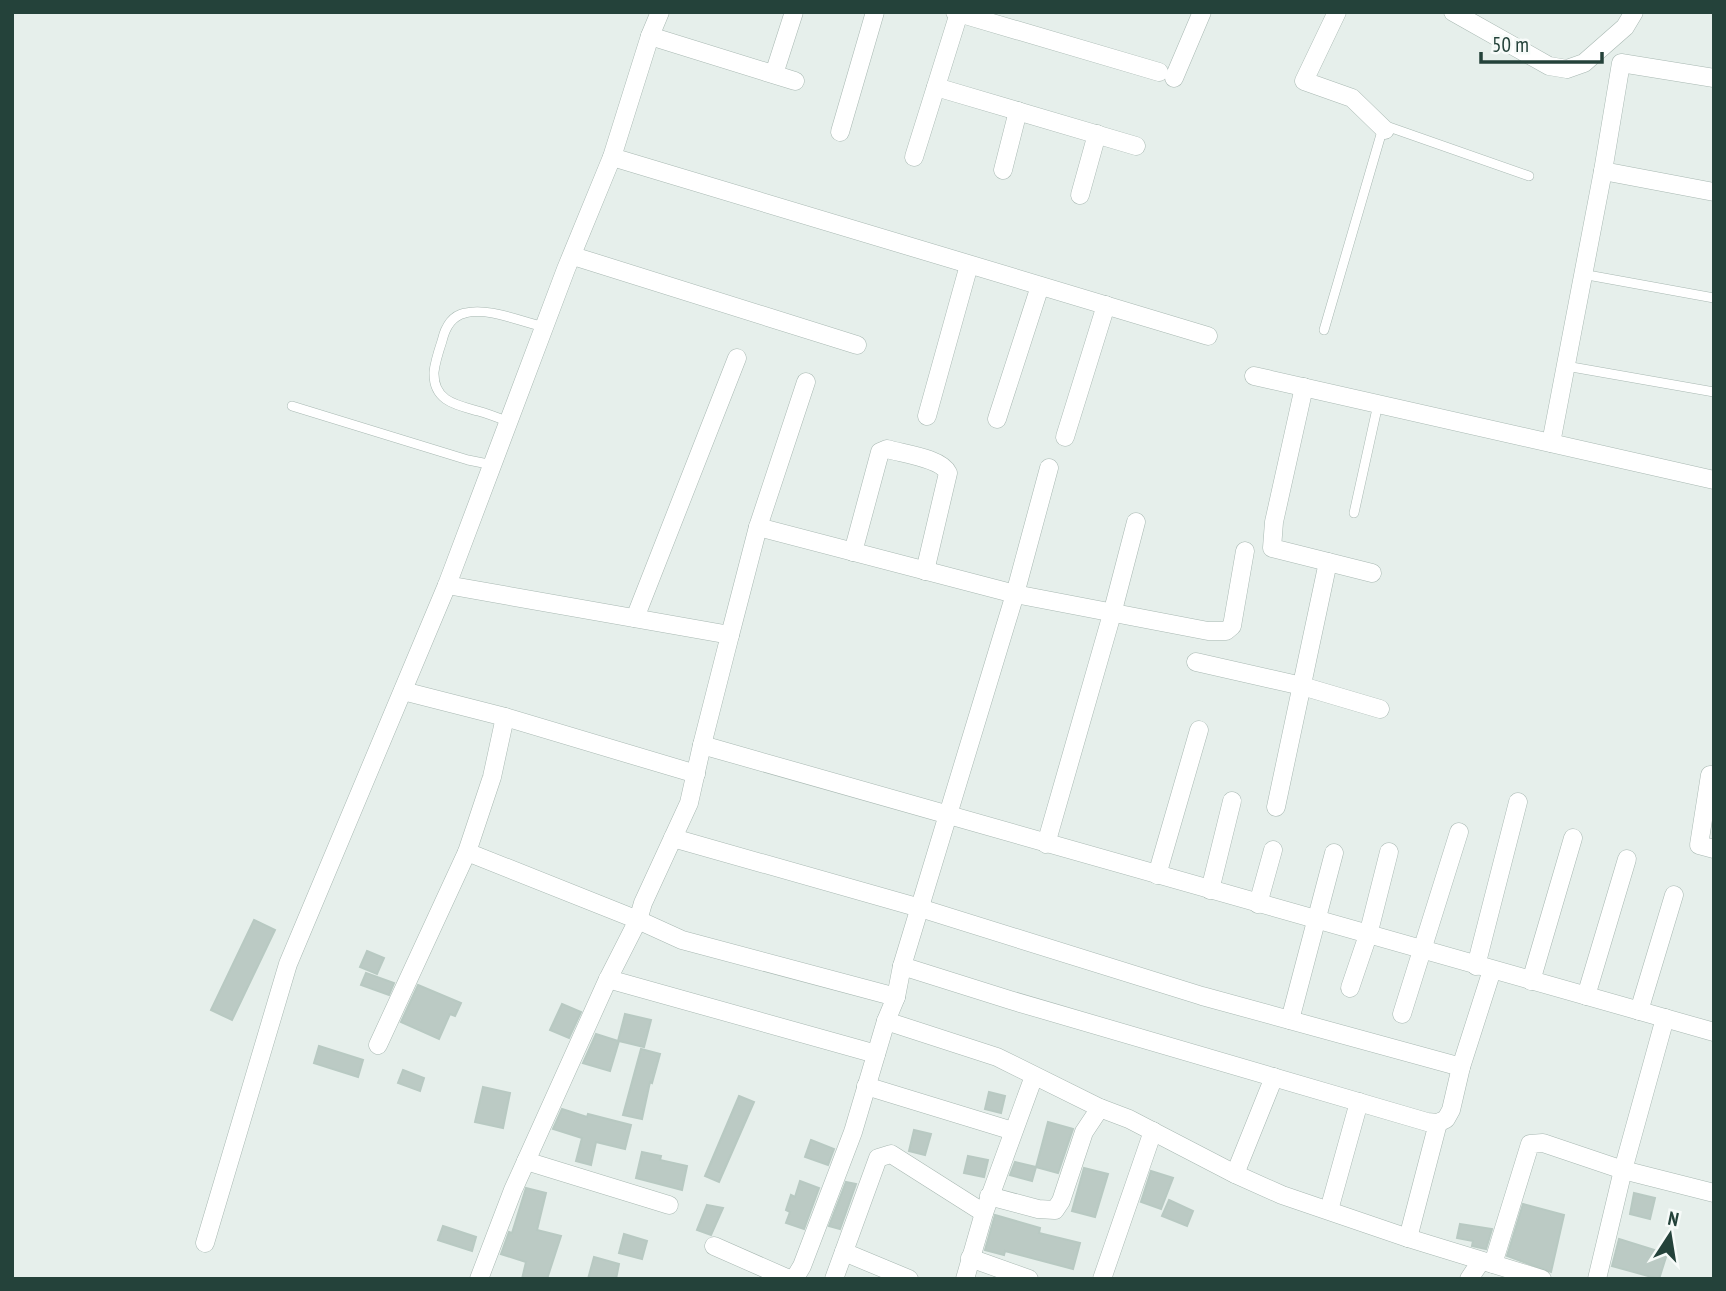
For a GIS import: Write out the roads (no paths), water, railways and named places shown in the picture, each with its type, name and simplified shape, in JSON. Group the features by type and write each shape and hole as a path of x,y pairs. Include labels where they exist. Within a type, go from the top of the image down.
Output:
{"street":[{"path":"205,1243 288,964 447,585 612,157 660,12"},
{"path":"774,74 794,12"},
{"path":"841,132 875,12"},
{"path":"914,157 957,13 1166,75 1202,12"},
{"path":"1337,12 1304,81 1352,98 1385,130"},
{"path":"1453,12 1549,66 1567,69 1584,64 1625,27 1634,12"},
{"path":"650,36 795,81"},
{"path":"1551,443 1621,63 1714,78"},
{"path":"936,87 1136,146"},
{"path":"1003,170 1018,111"},
{"path":"1080,195 1097,134"},
{"path":"612,157 1208,336"},
{"path":"1603,171 1714,192"},
{"path":"573,256 857,345"},
{"path":"926,416 970,265"},
{"path":"998,419 1040,286"},
{"path":"1065,438 1105,305"},
{"path":"635,618 737,358"},
{"path":"1254,376 1714,480"},
{"path":"479,1279 526,1161 689,803 758,527 806,382"},
{"path":"1304,387 1274,522 1272,548 1372,573"},
{"path":"853,552 877,455 887,449 942,464 947,473 925,571"},
{"path":"714,1246 789,1279 796,1276 853,1132 886,1021 897,997 902,966 1014,594 1049,468"},
{"path":"1046,844 1136,522"},
{"path":"758,527 1014,594 1208,631 1226,631 1231,626 1235,617 1245,551"},
{"path":"1276,807 1328,562"},
{"path":"447,585 730,635"},
{"path":"1196,662 1302,686 1380,709"},
{"path":"403,691 505,717 696,774"},
{"path":"379,1045 467,852 492,777 505,717"},
{"path":"1157,875 1199,730"},
{"path":"702,745 1714,1032"},
{"path":"1712,770 1699,845 1714,849"},
{"path":"1210,890 1233,801"},
{"path":"902,966 1427,1122 1438,1123 1446,1119 1451,1110 1518,802"},
{"path":"1402,1014 1459,832"},
{"path":"673,838 919,908 1202,996 1461,1067"},
{"path":"1531,981 1573,838"},
{"path":"1258,904 1273,850"},
{"path":"467,852 682,940 897,997"},
{"path":"1350,988 1368,935 1389,852"},
{"path":"1290,1020 1334,853"},
{"path":"1586,996 1627,859"},
{"path":"1640,1011 1674,895"},
{"path":"608,979 876,1054"},
{"path":"1597,1279 1623,1170 1665,1018"},
{"path":"886,1021 997,1057 1282,1195 1487,1263 1511,1275 1542,1279"},
{"path":"965,1279 987,1204 1034,1076"},
{"path":"1235,1174 1274,1077"},
{"path":"866,1086 1013,1131"},
{"path":"1329,1210 1359,1102"},
{"path":"834,1279 878,1158 884,1154 891,1154 987,1204 1055,1210 1061,1201 1084,1132 1100,1108"},
{"path":"1408,1238 1438,1123"},
{"path":"1102,1279 1153,1131"},
{"path":"1469,1279 1487,1263 1530,1144 1543,1143 1623,1170 1714,1193"},
{"path":"526,1161 668,1205"},
{"path":"844,1252 909,1279"},
{"path":"971,1258 1029,1279"}],"lane":[{"path":"1324,330 1379,138 1385,130 1389,127 1529,176"},
{"path":"1582,274 1714,298"},
{"path":"509,422 460,408 444,399 435,384 434,370 443,337 451,320 464,313 485,312 545,327"},
{"path":"1566,366 1714,392"},
{"path":"1354,513 1378,404"},
{"path":"292,406 492,465"}]}
